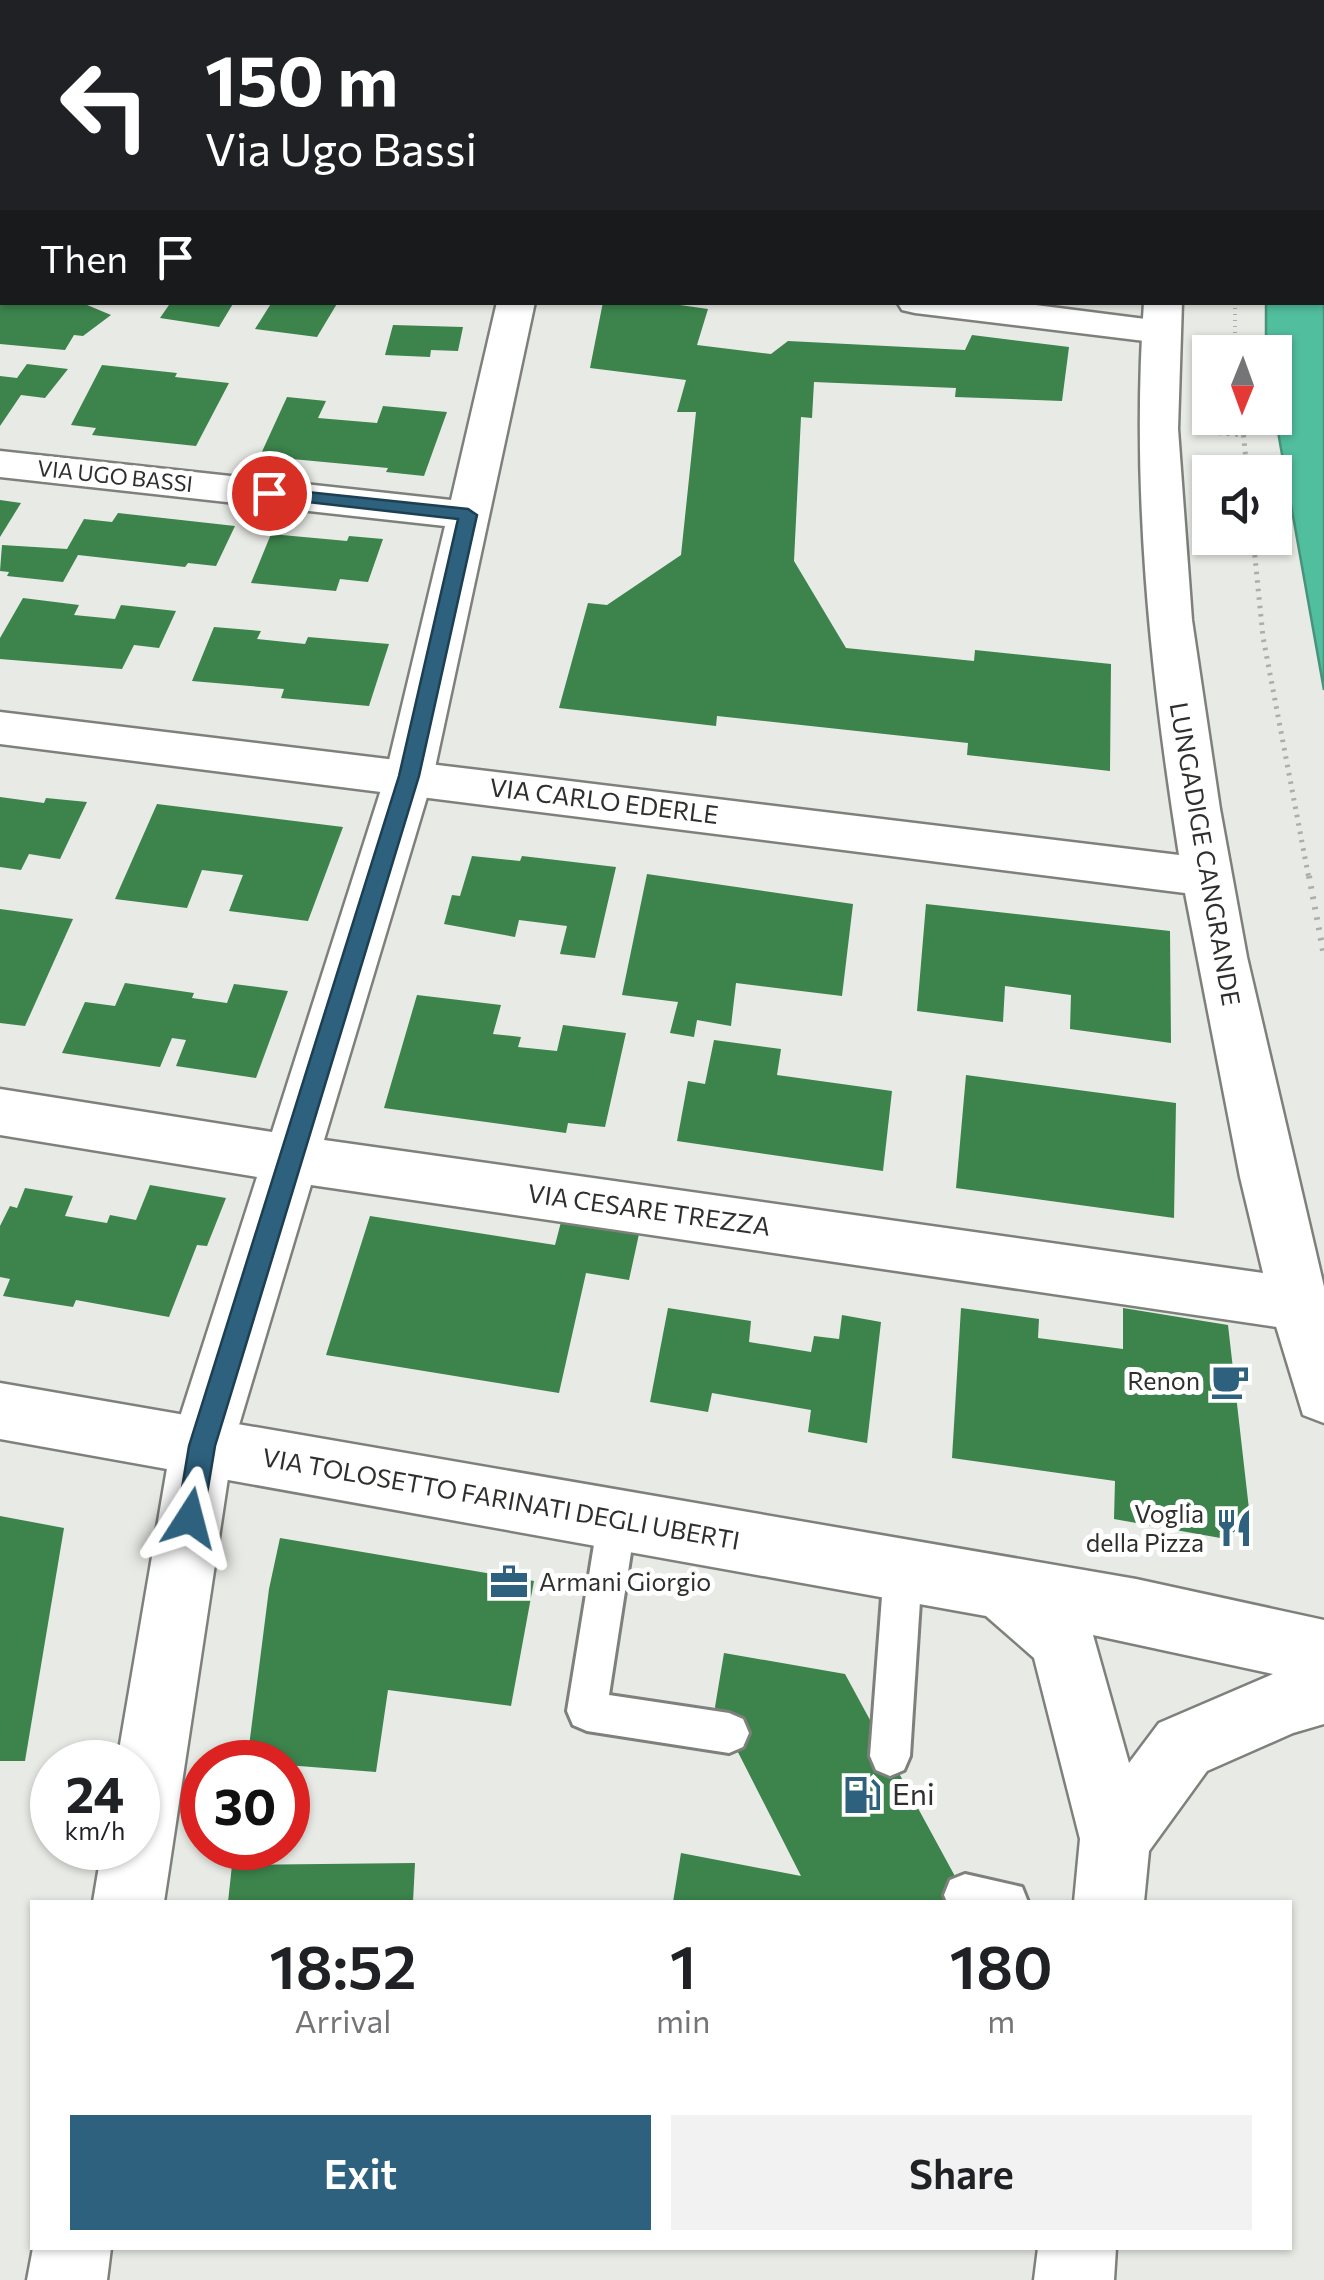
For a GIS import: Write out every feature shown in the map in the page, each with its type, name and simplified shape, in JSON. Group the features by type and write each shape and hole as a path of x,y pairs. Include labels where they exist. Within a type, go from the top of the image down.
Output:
{"street":[{"path":"154,1740 202,1446 409,776 515,305"},
{"path":"964,305 1162,317"},
{"name":"LUNGADIGE CANGRANDE","path":"1162,317 1156,429 1170,646 1250,1108 1324,1395"},
{"name":"VIA UGO BASSI","path":"0,464 468,515"},
{"name":"VIA CARLO EDERLE","path":"0,728 1207,877"},
{"name":"VIA CESARE TREZZA","path":"0,1112 293,1159 1298,1304"},
{"name":"VIA TOLOSETTO FARINATI DEGLI UBERTI","path":"0,1410 1136,1610 1324,1653"},
{"path":"1002,1588 1062,1639 1112,1871"},
{"path":"1112,1871 1183,1747 1290,1701 1324,1692"},
{"path":"128,1900 133,1870"},
{"path":"67,2280 72,2250"},
{"path":"1074,2280 1077,2250"}],"lane":[{"path":"617,1520 587,1711 728,1733"},
{"path":"890,1756 903,1570"},
{"path":"965,1894 996,1900"}],"path":[{"path":"1235,305 1235,335"},
{"path":"1256,555 1263,637 1324,956"}],"shaded area":[{"path":"1266,305 1324,305 1324,690 1292,510 1292,455 1282,455 1279,435 1292,435 1292,335 1266,335"}],"building":[{"path":"0,305 87,305 111,315 83,336 74,335 65,350 0,344"},
{"path":"169,305 232,305 219,327 160,318"},
{"path":"270,305 336,305 317,337 255,329"},
{"path":"602,305 708,309 697,345 771,354 788,341 965,350 972,335 1069,347 1062,401 955,397 956,388 814,382 812,418 801,417 794,561 846,648 974,661 975,650 1111,664 1110,771 967,755 968,743 717,716 716,726 559,708 588,603 607,605 681,555 696,412 677,412 686,380 590,368"},
{"path":"393,325 463,327 458,351 431,350 430,357 385,355"},
{"path":"27,364 68,369 45,398 21,395 0,426 0,376 17,378"},
{"path":"102,365 229,383 196,446 92,435 96,428 71,425"},
{"path":"287,397 326,401 318,418 377,423 383,406 447,412 424,476 386,472 388,468 260,456"},
{"path":"0,500 21,503 0,537"},
{"path":"118,513 235,526 216,566 188,563 185,567 78,555 63,582 7,576 9,572 0,571 2,545 67,549 84,519 112,522"},
{"path":"271,534 347,541 349,536 383,539 368,582 340,579 336,591 251,583"},
{"path":"23,598 79,605 74,615 115,619 121,605 176,611 159,648 134,645 122,669 0,659 0,638"},
{"path":"214,627 261,631 257,639 305,644 308,637 389,644 369,706 281,698 284,689 192,681"},
{"path":"0,797 44,803 46,798 87,802 60,859 29,854 21,870 0,867"},
{"path":"157,804 343,827 308,921 229,911 243,875 202,870 187,908 115,899"},
{"path":"472,856 520,861 522,856 616,867 595,958 560,954 567,926 519,920 515,937 444,924 452,895 460,896"},
{"path":"647,874 853,904 842,996 736,983 731,1026 697,1020 694,1037 670,1033 678,1002 622,995"},
{"path":"926,904 1170,931 1171,1043 1070,1029 1071,995 1005,986 1003,1022 917,1011"},
{"path":"0,909 73,919 25,1026 0,1023"},
{"path":"125,983 194,993 192,998 227,1003 234,984 288,991 256,1078 176,1066 186,1040 172,1038 160,1067 62,1053 85,1002 115,1006"},
{"path":"417,995 501,1005 493,1034 521,1037 518,1047 557,1051 563,1025 626,1033 605,1127 568,1123 566,1133 384,1108"},
{"path":"714,1040 781,1049 777,1075 892,1091 883,1171 677,1141 688,1081 705,1084"},
{"path":"966,1075 1176,1103 1174,1218 956,1188"},
{"path":"150,1185 226,1198 207,1246 197,1245 169,1317 76,1300 73,1307 3,1296 10,1279 0,1277 0,1226 10,1206 17,1208 25,1188 73,1196 65,1216 107,1223 110,1215 136,1220"},
{"path":"370,1216 555,1245 561,1222 639,1234 629,1280 586,1273 559,1393 326,1355"},
{"path":"668,1308 751,1321 749,1342 811,1352 814,1336 839,1339 842,1315 881,1322 867,1443 808,1432 811,1410 712,1393 708,1412 650,1402"},
{"path":"961,1308 1039,1319 1038,1338 1123,1349 1123,1308 1228,1325 1250,1518 1226,1539 1114,1519 1115,1481 952,1458"},
{"path":"0,1516 64,1528 25,1761 0,1761"},
{"path":"280,1538 534,1581 511,1706 388,1690 376,1772 310,1767 310,1740 250,1740 269,1589"},
{"path":"724,1653 845,1674 968,1900 673,1900 681,1853 801,1876 715,1707"},
{"path":"415,1863 413,1900 228,1900 231,1870"}],"place":[{"name":"Renon","path":"1230,1381"},
{"name":"Voglia della Pizza","path":"1234,1528"},
{"name":"Armani Giorgio","path":"509,1582"},
{"name":"Eni","path":"862,1795"}],"route":[{"path":"190,1518 202,1446 409,776 468,515 269,493"}]}
